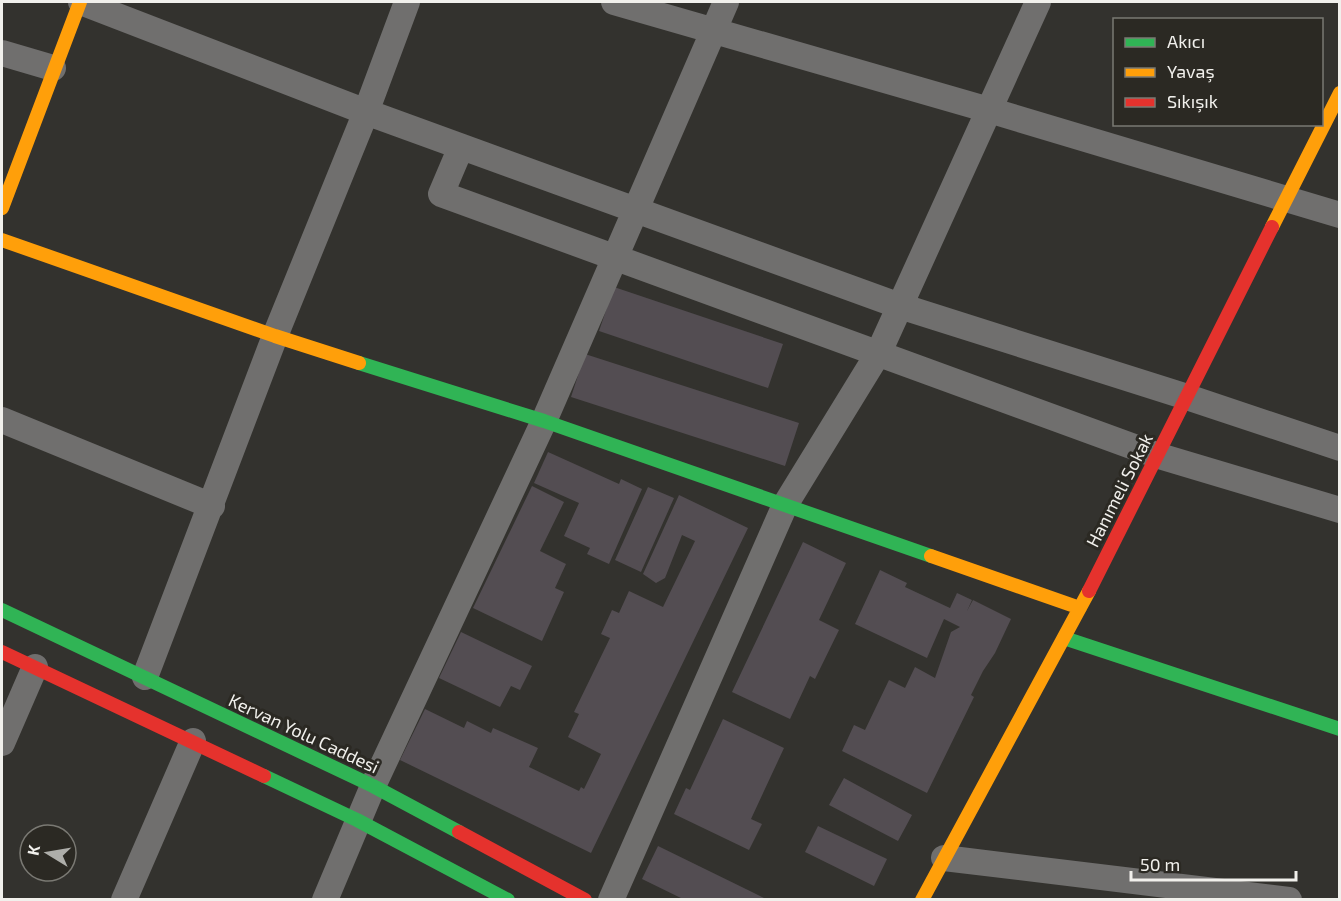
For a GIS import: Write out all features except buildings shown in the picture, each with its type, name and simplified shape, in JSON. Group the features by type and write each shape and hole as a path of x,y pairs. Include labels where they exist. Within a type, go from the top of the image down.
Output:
{"street":[{"path":"2,208 53,68 80,2 366,112 900,306 1340,448"},
{"path":"145,677 275,336 366,112 407,2"},
{"path":"614,2 1340,215"},
{"path":"326,900 357,820 544,421 726,2"},
{"path":"611,900 785,505 879,352 1038,2"},
{"path":"2,53 53,68"},
{"name":"Hanımeli Sokak","path":"922,900 1080,608 1340,93"},
{"path":"461,147 441,194 1156,455 1340,510"},
{"path":"2,240 275,336 544,421 1080,608"},
{"path":"2,420 212,506"},
{"name":"Kervan Yolu Caddesi","path":"2,610 373,786 585,900"},
{"path":"1064,638 1340,729"},
{"path":"2,652 357,820 508,900"},
{"path":"2,743 35,668"},
{"path":"124,900 194,741"},
{"path":"944,858 1289,900"}],"traffic: fast":[{"path":"359,363 544,421 931,556"},
{"path":"2,610 373,786 459,832"},
{"path":"1064,638 1340,729"},
{"path":"264,776 357,820 508,900"}],"traffic: slow":[{"path":"2,208 80,2"},
{"path":"1272,227 1340,93"},
{"path":"2,240 275,336 359,363"},
{"path":"931,556 1080,608"},
{"path":"922,900 1089,591"}],"traffic: jam":[{"path":"1089,591 1272,227"},
{"path":"2,652 264,776"},
{"path":"459,832 585,900"}]}
